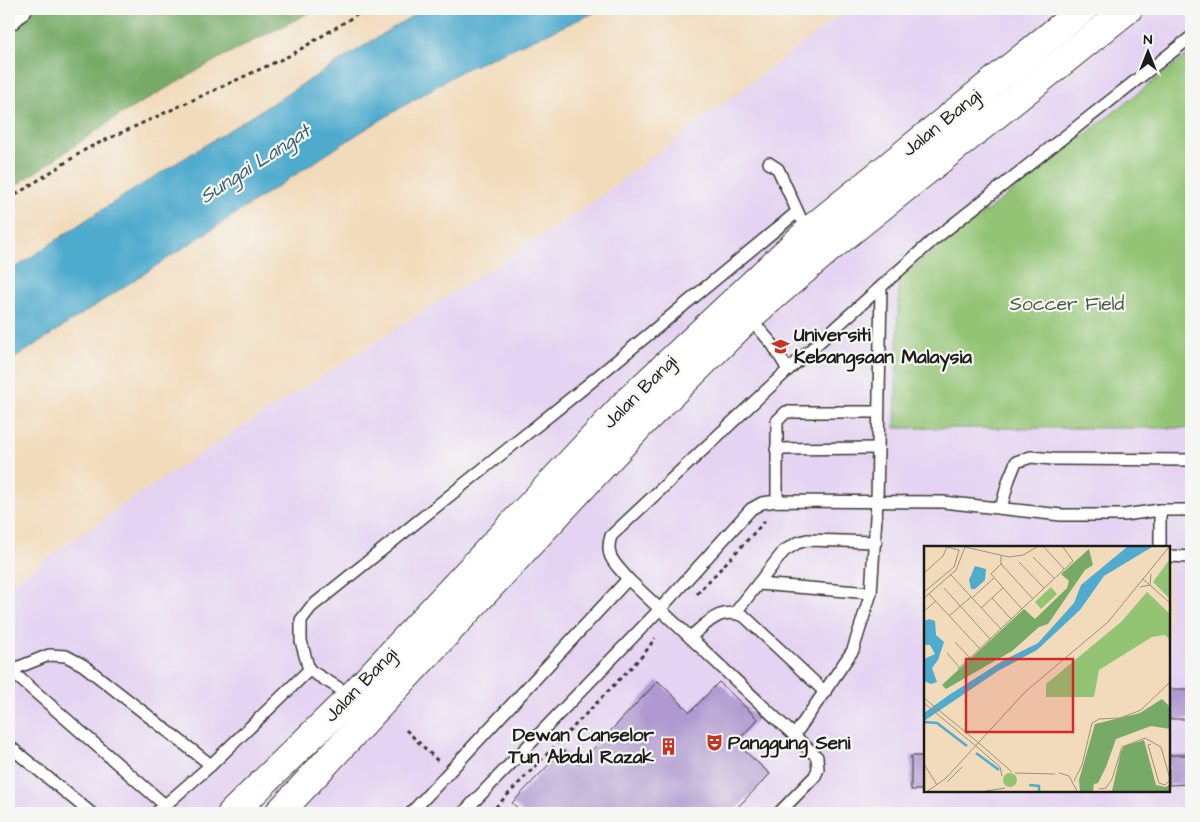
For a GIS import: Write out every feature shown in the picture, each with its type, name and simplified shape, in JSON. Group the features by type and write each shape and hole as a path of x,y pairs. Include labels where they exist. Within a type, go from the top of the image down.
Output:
{"main road":[{"name":"Jalan Bangi","path":"232,813 352,696 626,403 803,221 1083,9"},
{"name":"Jalan Bangi","path":"279,813 643,422 749,317 826,251 1128,9"}],"street":[{"path":"9,20 21,9"}],"lane":[{"path":"779,813 815,776 818,769 817,757 628,579 609,555 607,546 611,536 788,370 932,241 1191,37"},
{"path":"352,696 310,670 300,641 302,620 311,607 580,391 803,221 778,169 769,163"},
{"path":"794,736 853,650 871,593 876,542 881,287"},
{"path":"749,317 773,345 788,370"},
{"path":"777,501 777,420 786,412 878,412"},
{"path":"776,449 878,448"},
{"path":"1001,508 1009,478 1016,462 1031,457 1052,459 1191,460"},
{"path":"463,813 660,609 751,509 762,503 777,501 943,502 1032,513 1070,515 1124,515 1160,510 1191,510"},
{"path":"1160,510 1160,546"},
{"path":"735,613 784,551 797,543 807,540 876,542"},
{"path":"1170,556 1191,557"},
{"path":"410,813 628,579"},
{"path":"758,584 871,593"},
{"path":"690,637 717,616 724,613 735,613 744,616 825,692"},
{"path":"166,806 9,671 49,655 66,656 83,665 211,765"},
{"path":"156,813 211,765 310,670"},
{"path":"9,746 91,813"}],"path":[{"path":"9,199 88,148 291,55 366,9"},
{"path":"406,730 449,772"}],"shaded area":[{"name":"Universiti Kebangsaan Malaysia","path":"848,9 1191,9 1191,813 9,813 9,585 155,483 584,209"}],"green space":[{"path":"28,9 317,9 223,56 121,114 9,190 9,26"},
{"name":"Soccer Field","path":"1191,52 1191,428 895,428 899,277"}],"water":[{"name":"Sungai Langat","path":"423,9 603,9 461,71 356,135 9,362 9,272 92,216"}],"building":[{"name":"Dewan Canselor Tun Abdul Razak","path":"658,681 690,712 719,682 758,719 736,743 770,774 732,813 523,813 512,803 563,750 578,765"},
{"path":"1170,689 1191,689 1191,719 1170,719"},
{"path":"1170,755 1191,755 1191,784 1170,785"},
{"path":"911,756 924,756 924,790 911,790"}],"place":[{"name":"Universiti Kebangsaan Malaysia","path":"780,346"},
{"name":"Panggung Seni","path":"714,743"},
{"name":"Dewan Canselor Tun Abdul Razak","path":"668,746"}]}
